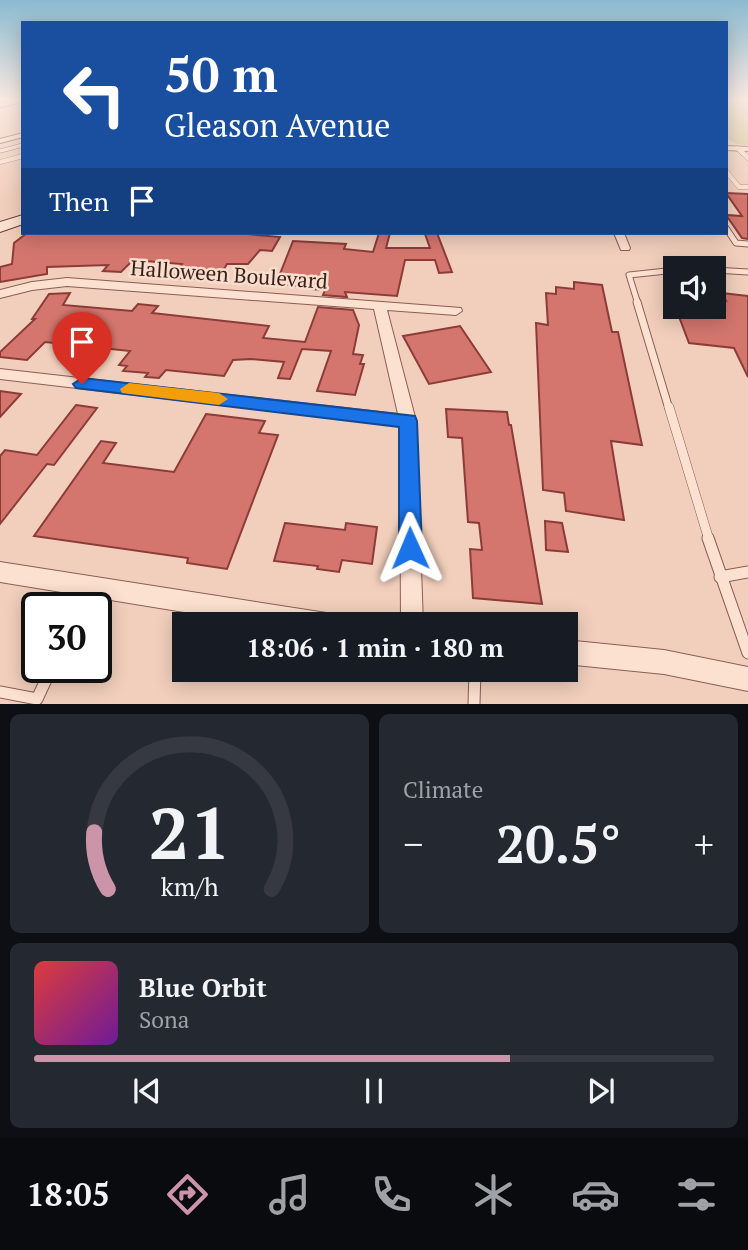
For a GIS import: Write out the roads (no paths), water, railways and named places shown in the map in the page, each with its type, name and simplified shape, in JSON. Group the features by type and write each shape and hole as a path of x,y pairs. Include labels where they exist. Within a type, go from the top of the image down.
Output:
{"main road":[{"path":"0,227 21,220"}],"street":[{"path":"0,141 21,136"},
{"path":"728,148 748,149"},
{"path":"620,235 625,248"},
{"name":"Halloween Boulevard","path":"0,294 67,282 456,311"},
{"path":"379,305 408,421 412,612"},
{"path":"0,374 408,421"},
{"path":"0,572 251,612"},
{"path":"578,653 664,662 748,679"}],"lane":[{"path":"0,151 21,146"},
{"path":"737,148 748,158"},
{"path":"0,163 21,157"},
{"path":"728,173 739,187"},
{"path":"728,186 748,187"},
{"path":"728,231 736,243 748,244"},
{"path":"663,271 629,275 720,577 748,653"},
{"path":"726,271 748,272"},
{"path":"720,577 748,572"},
{"path":"85,592 88,586"},
{"path":"474,704 475,682"},
{"path":"0,692 36,702 45,683"}]}
